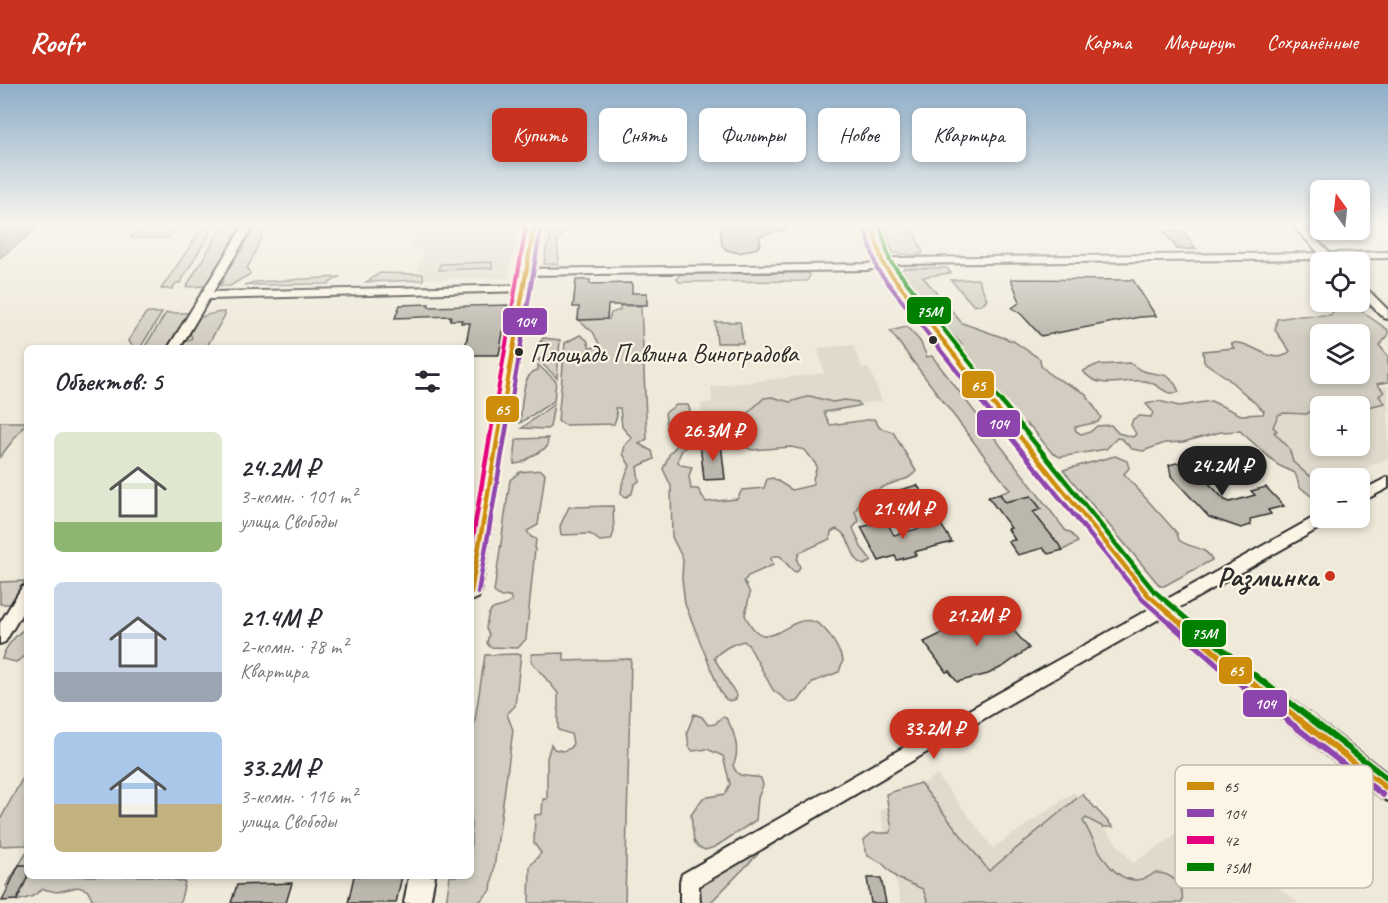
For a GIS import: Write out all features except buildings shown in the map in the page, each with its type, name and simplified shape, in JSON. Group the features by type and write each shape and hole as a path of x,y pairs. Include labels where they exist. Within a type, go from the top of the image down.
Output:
{"main road":[{"path":"474,575 528,264"},
{"path":"883,264 1101,540 1162,609 1234,669 1357,765"},
{"path":"1373,777 1388,789"},
{"path":"417,903 421,879"}],"street":[{"path":"176,345 224,264"},
{"path":"204,296 525,280 867,267 882,264"},
{"path":"1370,298 1388,316"},
{"path":"1370,492 1388,482"},
{"path":"690,903 689,881 1310,526"},
{"path":"0,637 24,597"}],"shaded area":[{"path":"178,264 191,264 180,283 176,283 172,289 161,289"},
{"path":"200,264 219,264 205,286 186,287"},
{"path":"229,264 249,264 247,268 250,274 230,286 221,286"},
{"path":"419,264 511,264 508,278 415,279"},
{"path":"440,264 492,264 492,268 439,270"},
{"path":"904,268 947,268 951,273 923,277 962,323 1013,341 1040,359 1041,366 1052,376 1085,393 1101,417 1098,422 1075,427 1076,431 1081,434 1090,432 1097,426 1111,425 1118,433 1133,437 1136,434 1131,425 1133,419 1140,416 1151,417 1153,412 1146,404 1159,401 1179,406 1211,401 1241,415 1263,414 1264,411 1226,377 1204,362 1203,351 1234,348 1231,343 1239,343 1269,355 1283,356 1290,351 1275,330 1277,319 1330,315 1333,312 1362,312 1388,330 1388,336 1379,345 1388,356 1388,382 1377,384 1384,392 1379,396 1385,403 1370,407 1370,396 1310,396 1310,411 1307,414 1278,415 1273,427 1277,431 1274,432 1289,448 1293,462 1310,476 1310,495 1300,487 1295,473 1278,465 1240,431 1221,432 1183,442 1165,443 1143,451 1132,449 1122,439 1117,438 1106,449 1060,457 1052,453 1031,427 1016,418 1013,411 998,401 989,385 967,362 962,345 898,275"},
{"path":"380,273 423,274 423,280 366,282"},
{"path":"808,273 810,275 807,281 679,282 677,279 680,274"},
{"path":"339,277 328,284 244,285 255,282"},
{"path":"978,279 987,299 982,304 974,306 951,280"},
{"path":"620,306 641,306 647,439 639,444 652,451 654,459 637,467 639,481 634,485 632,493 626,497 621,494 622,484 630,466 623,454 625,445 632,438 622,427 620,408 615,408 617,416 614,424 565,425 558,421 565,343 580,335 587,340 590,348 596,347 599,344 593,332 578,320 609,319 611,313 620,310"},
{"path":"224,312 225,315 208,345 180,345 192,338 190,331 194,322 212,314"},
{"path":"146,313 162,313 142,345 132,345 128,341"},
{"path":"166,313 189,313 170,345 146,345"},
{"path":"715,322 740,322 743,343 717,343"},
{"path":"907,327 920,341 927,357 932,356 1066,531 1070,532 1078,542 1063,550 1056,541 1052,541 1033,512 1041,509 1031,496 1005,502 1000,494 1010,490 890,331"},
{"path":"543,338 560,340 557,378 538,360 548,354 547,342 540,342"},
{"path":"853,345 862,368 869,368 882,401 750,416 739,424 705,424 700,404 712,402 711,387 824,373 818,348"},
{"path":"1130,363 1143,371 1168,377 1179,392 1170,393 1149,382 1098,382 1083,371 1096,365"},
{"path":"538,365 556,381 554,401 520,423 525,384 532,372 538,370"},
{"path":"1388,386 1388,458 1366,468 1310,468 1310,481 1243,421 1310,399 1310,456 1370,456 1370,396 1327,396"},
{"path":"810,396 832,402 845,400 858,402 860,405 858,406 824,412 830,425 874,419 880,428 893,432 916,471 912,476 872,493 862,501 855,512 859,521 853,528 861,547 872,561 864,565 859,562 845,537 836,529 831,532 830,539 799,553 797,560 800,567 797,572 793,571 780,556 773,556 771,558 773,565 748,576 744,581 750,593 745,615 756,631 767,635 802,621 815,622 828,634 843,660 839,672 813,682 798,701 790,703 773,690 749,646 744,641 740,642 728,647 714,658 737,696 736,699 728,700 719,689 685,604 682,579 683,559 672,537 671,486 663,469 670,453 679,443 667,429 665,413 676,405 688,405 690,410 683,416 685,423 716,421 720,424 722,435 689,444 683,449 678,462 681,465 692,467 689,476 691,489 698,489 706,502 737,499 742,490 764,488 767,479 773,478 792,490 813,485 817,466 805,450 791,447 752,450 740,445 737,440 738,422 764,398 772,397 790,402"},
{"path":"554,404 550,427 547,429 522,428"},
{"path":"0,422 24,422 24,426 0,457"},
{"path":"548,438 547,447 521,463 514,464 518,439"},
{"path":"1115,456 1127,461 1129,468 1124,474 1177,533 1179,540 1201,549 1212,560 1160,586 1063,470"},
{"path":"541,470 545,474 538,525 527,531 531,537 536,539 526,639 518,648 490,647 487,643 489,634 486,629 489,614 491,610 512,601 510,596 501,597 494,592 510,480 520,472"},
{"path":"613,506 614,532 611,540 600,541 590,534 561,535 560,526 569,507"},
{"path":"24,581 11,604 0,604 0,582"},
{"path":"24,630 24,657 16,662 2,659 5,650"},
{"path":"564,653 564,661 631,659 625,903 529,903 530,866 541,853 534,843 535,815 542,814 543,799 547,799 547,758 551,744 554,749 563,751 571,748 573,743 571,734 558,730 558,693 531,661 532,654"},
{"path":"521,654 515,706 507,714 513,730 491,890 478,903 446,903 450,879 474,879 474,726 485,655"},
{"path":"694,714 702,717 708,725 715,724 722,717 726,718 736,741 733,765 735,770 741,775 761,778 763,785 758,798 756,820 715,847 705,850 698,847 694,841 691,815 703,798 725,794 730,784 723,756 707,749 693,751 689,747 687,732"},
{"path":"937,775 993,848 1074,792 1133,863 1175,836 1175,888 1279,888 1298,903 901,903 880,811"},
{"path":"24,776 24,845 0,846 0,820"},
{"path":"920,783 989,871 1082,794 1113,827 1103,827 1086,818 1083,821 1111,867 1127,879 1140,880 1154,873 1172,877 1175,880 1175,888 1180,888 1182,903 928,903 923,889 897,878 882,863 868,856 865,851 864,840 872,833 889,833 892,829 886,794"},
{"path":"756,848 760,850 758,854 710,903 697,903 697,886"},
{"path":"24,857 24,879 170,879 185,882 180,903 108,903 93,900 87,890 78,887 57,892 43,889 31,897 17,901 6,886"}],"transit line":[{"name":"42","path":"474,530 519,264"},
{"name":"65","path":"474,575 527,264"},
{"name":"104","path":"478,593 535,264"},
{"name":"104","path":"876,264 877,269 1038,474 1143,600 1229,675 1344,765"},
{"name":"65","path":"883,264 1044,469 1148,595 1234,669 1357,765"},
{"name":"75М","path":"893,264 1153,590 1239,663 1370,765"},
{"name":"75М","path":"1373,767 1388,779"},
{"name":"65","path":"1373,777 1388,789"},
{"name":"104","path":"1373,787 1383,795"}],"place":[{"name":"Площадь Павлина Виноградова","path":"519,352"},
{"name":"Разминка","path":"1330,576"}]}
